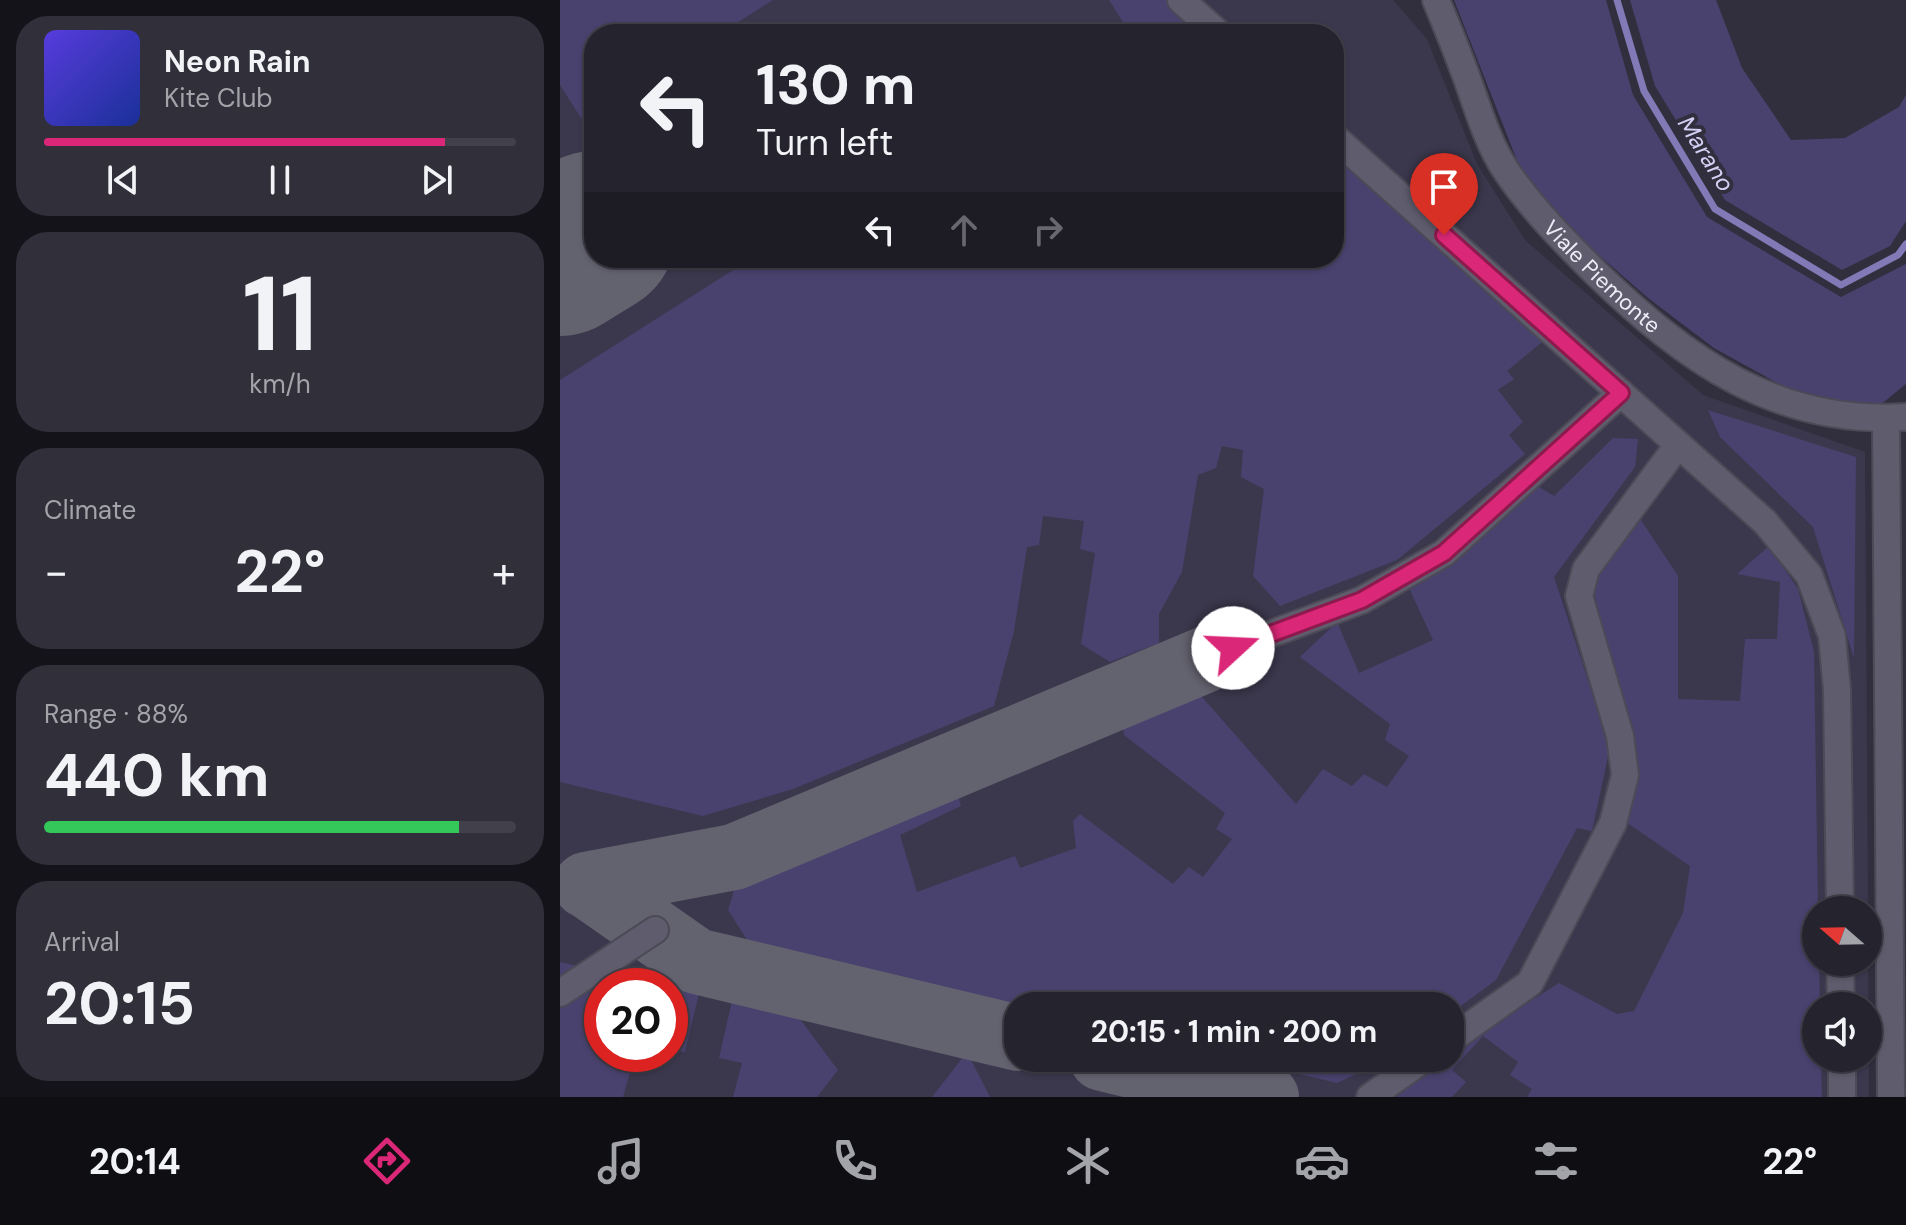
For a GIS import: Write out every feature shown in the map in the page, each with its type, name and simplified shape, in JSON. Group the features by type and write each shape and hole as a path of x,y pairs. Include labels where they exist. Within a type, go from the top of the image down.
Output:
{"street":[{"path":"1181,0 1208,24"},
{"name":"Viale Piemonte","path":"1436,0 1484,126 1504,167 1553,230 1638,313 1708,366 1748,388 1790,405 1829,415 1896,418 1891,1097"},
{"path":"1344,146 1765,522 1809,575 1832,636 1837,690 1840,896"},
{"path":"1233,648 1362,600 1444,553 1621,393"},
{"path":"1464,1030 1530,983 1613,823 1625,775 1620,736 1579,596 1586,569 1678,445"},
{"path":"560,993 655,930"},
{"path":"1370,1097 1405,1072"},
{"path":"1842,1072 1842,1097"}],"shaded area":[{"path":"560,0 1393,0 1427,39 1477,164 1525,240 1703,395 1865,452 1868,896 1802,896 1802,976 1868,976 1868,992 1802,992 1802,1072 1869,1072 1869,1097 560,1097"},
{"path":"560,0 773,0 735,24 584,24 584,120 560,85"},
{"path":"1109,0 1175,0 1201,24 1120,24 1123,22"},
{"path":"1454,0 1606,0 1633,95 1707,217 1841,297 1906,264 1906,384 1879,406 1829,402 1790,390 1714,348 1648,298 1560,221 1518,163"},
{"path":"1630,0 1716,0 1742,68 1791,140 1845,138 1899,107 1906,95 1906,221 1890,246 1842,270 1725,200 1655,86"},
{"path":"1344,153 1548,337 1507,371 1514,379 1498,390 1523,422 1509,435 1525,454 1397,560 1280,606 1253,576 1264,489 1241,477 1243,450 1222,446 1216,468 1198,475 1182,572 1159,614 1159,643 1110,662 1081,644 1095,553 1080,549 1084,521 1043,516 1039,545 1027,547 1014,631 994,706 793,789 703,816 560,782 560,380 736,268 1344,268"},
{"path":"1708,410 1856,457 1854,658 1813,527 1720,437"},
{"path":"1613,438 1638,439 1635,467 1554,577 1610,747 1592,831 1577,828 1496,980 1464,1004 1464,992 1004,992 1004,1004 749,943 728,910 739,874 954,782 961,806 900,835 917,892 1015,856 1020,868 1076,848 1073,821 1080,814 1173,884 1189,867 1203,877 1232,839 1216,829 1225,813 1124,735 1121,712 1189,682 1296,804 1323,769 1352,786 1364,774 1387,787 1409,756 1385,740 1390,724 1300,657 1337,622 1359,673 1433,640 1409,588 1531,482 1554,496"},
{"path":"1637,514 1678,576 1678,699 1740,701 1745,639 1777,639 1780,582 1737,574 1769,546 1798,589 1814,652 1818,896 1802,896 1802,976 1819,976 1820,992 1802,992 1802,1072 1821,1072 1822,1097 1527,1097 1532,1089 1510,1075 1518,1062 1483,1036 1464,1057 1464,1043 1559,983 1617,1014 1634,1011 1683,913 1690,866 1623,820 1633,753 1592,584"},
{"path":"560,962 588,968 584,968 584,1072 630,1072 623,1097 560,1097"},
{"path":"688,990 699,993 688,1039"},
{"path":"732,1001 794,1011 838,1070 817,1097 733,1097 742,1063 719,1058"},
{"path":"967,1052 990,1097 932,1097"},
{"path":"1290,1072 1360,1072 1337,1083"},
{"path":"1416,1072 1454,1072 1466,1082 1452,1097 1392,1097"}],"waterway":[{"name":"Marano","path":"1617,0 1644,91 1715,209 1841,285 1898,255 1906,244"}],"taxiway":[{"path":"586,885 734,857 1233,648"},
{"path":"590,887 696,961 1004,1035"},
{"path":"1161,1072 1266,1097"}],"runway":[{"path":"560,254 584,239"}],"route":[{"path":"1233,648 1362,600 1444,553 1621,393 1444,235"}]}
